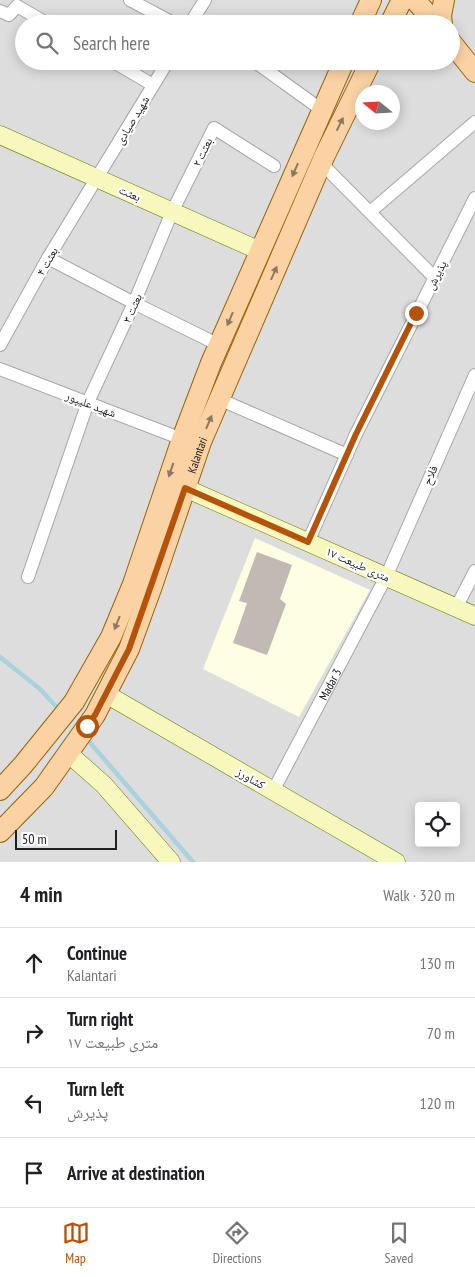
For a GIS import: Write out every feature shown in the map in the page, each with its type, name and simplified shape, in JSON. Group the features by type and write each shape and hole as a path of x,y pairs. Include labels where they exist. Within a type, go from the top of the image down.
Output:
{"main road":[{"path":"364,15 371,0"},
{"path":"394,15 402,0"},
{"path":"415,0 428,15"},
{"path":"441,15 444,0"},
{"path":"460,53 475,72"},
{"name":"Kalantari","path":"0,790 64,714 111,637 133,584 182,439 219,345 340,70"},
{"name":"Kalantari","path":"0,832 44,787 106,694 129,649 201,442 321,163 367,70"},
{"path":"22,765 17,785 18,791 26,792 44,787"}],"street":[{"path":"130,0 158,15"},
{"path":"198,15 205,0"},
{"path":"0,11 9,15 17,6 32,15"},
{"path":"127,70 153,85"},
{"name":"شهید صیادی","path":"97,178 162,70"},
{"path":"266,70 322,110"},
{"path":"370,212 475,122"},
{"name":"بعثت ۲","path":"172,212 214,128 274,166"},
{"name":"بعثت","path":"0,135 260,251"},
{"path":"321,163 434,277"},
{"name":"بعثت ۴","path":"0,346 48,258 97,178"},
{"name":"پذیرش","path":"308,542 347,455 475,198"},
{"name":"بعثت ۳","path":"28,577 88,402 134,303 172,212"},
{"path":"48,258 219,345"},
{"name":"شهید علیپور","path":"0,369 182,439"},
{"name":"فلاح","path":"386,577 475,375"},
{"path":"219,399 347,455"},
{"name":"۱۷ متری طبیعت","path":"185,488 475,616"},
{"path":"456,608 475,571"},
{"name":"Madar 3","path":"273,791 386,577"},
{"name":"کشاورز","path":"106,694 396,862"},
{"path":"77,740 104,785 171,862"}],"shaded area":[{"path":"0,0 475,0 475,862 0,862"},
{"path":"255,538 370,590 299,717 203,669"}],"building":[{"path":"257,552 292,565 280,599 286,604 267,655 233,643 247,603 239,601"}],"waterway":[{"path":"0,657 40,689 60,711"},
{"path":"86,738 193,862"}],"route":[{"path":"87,726 95,715 129,649 185,488 308,542 356,434 416,313"}]}
